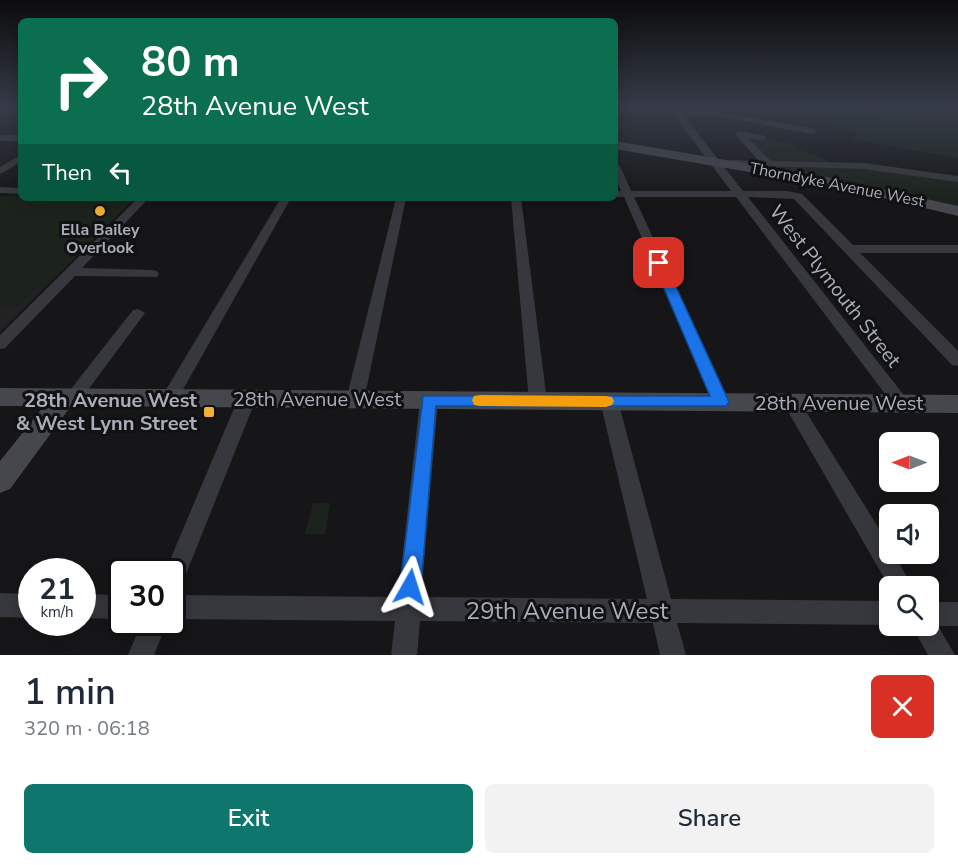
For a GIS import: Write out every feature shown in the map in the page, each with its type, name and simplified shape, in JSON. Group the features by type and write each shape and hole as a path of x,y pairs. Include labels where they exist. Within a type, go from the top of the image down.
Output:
{"street":[{"path":"0,138 18,138"},
{"name":"West Plymouth Street","path":"696,138 901,404"},
{"path":"742,138 768,164"},
{"name":"Thorndyke Avenue West","path":"618,141 715,162"},
{"name":"Thorndyke Avenue West","path":"618,146 837,183 958,211"},
{"path":"0,171 18,160"},
{"path":"715,162 864,166 958,179"},
{"path":"618,178 622,194 721,402"},
{"path":"0,190 18,190"},
{"path":"622,194 792,195 801,198 958,361"},
{"path":"0,344 141,201"},
{"path":"170,398 284,201"},
{"path":"355,400 400,201"},
{"path":"516,201 538,401"},
{"path":"941,207 958,219"},
{"path":"850,249 958,249"},
{"path":"71,272 152,274"},
{"path":"0,481 138,313"},
{"name":"28th Avenue West","path":"0,397 958,404"},
{"path":"181,558 247,399"},
{"path":"404,655 429,400"},
{"path":"609,401 672,655"},
{"path":"792,403 895,576"},
{"path":"0,605 18,606"},
{"name":"29th Avenue West","path":"186,607 879,613"},
{"path":"939,614 958,614"},
{"path":"141,655 149,636"},
{"path":"930,636 942,655"}],"shaded area":[{"path":"746,138 785,142 823,158 838,168 880,170 958,181 958,206 839,179 756,166 773,167"},
{"path":"958,138 958,158 852,139"},
{"path":"0,196 18,196 18,201 132,201 45,287 37,287 18,306 0,306"},
{"path":"0,287 45,287 0,332"},
{"path":"313,503 330,503 325,534 305,534"}],"slow traffic":[{"path":"480,400 606,401"}],"place":[{"name":"Ella Bailey Overlook","path":"100,211"},
{"name":"28th Avenue West & West Lynn Street","path":"209,412"}],"route":[{"path":"410,587 429,400 721,402 659,263"}]}
